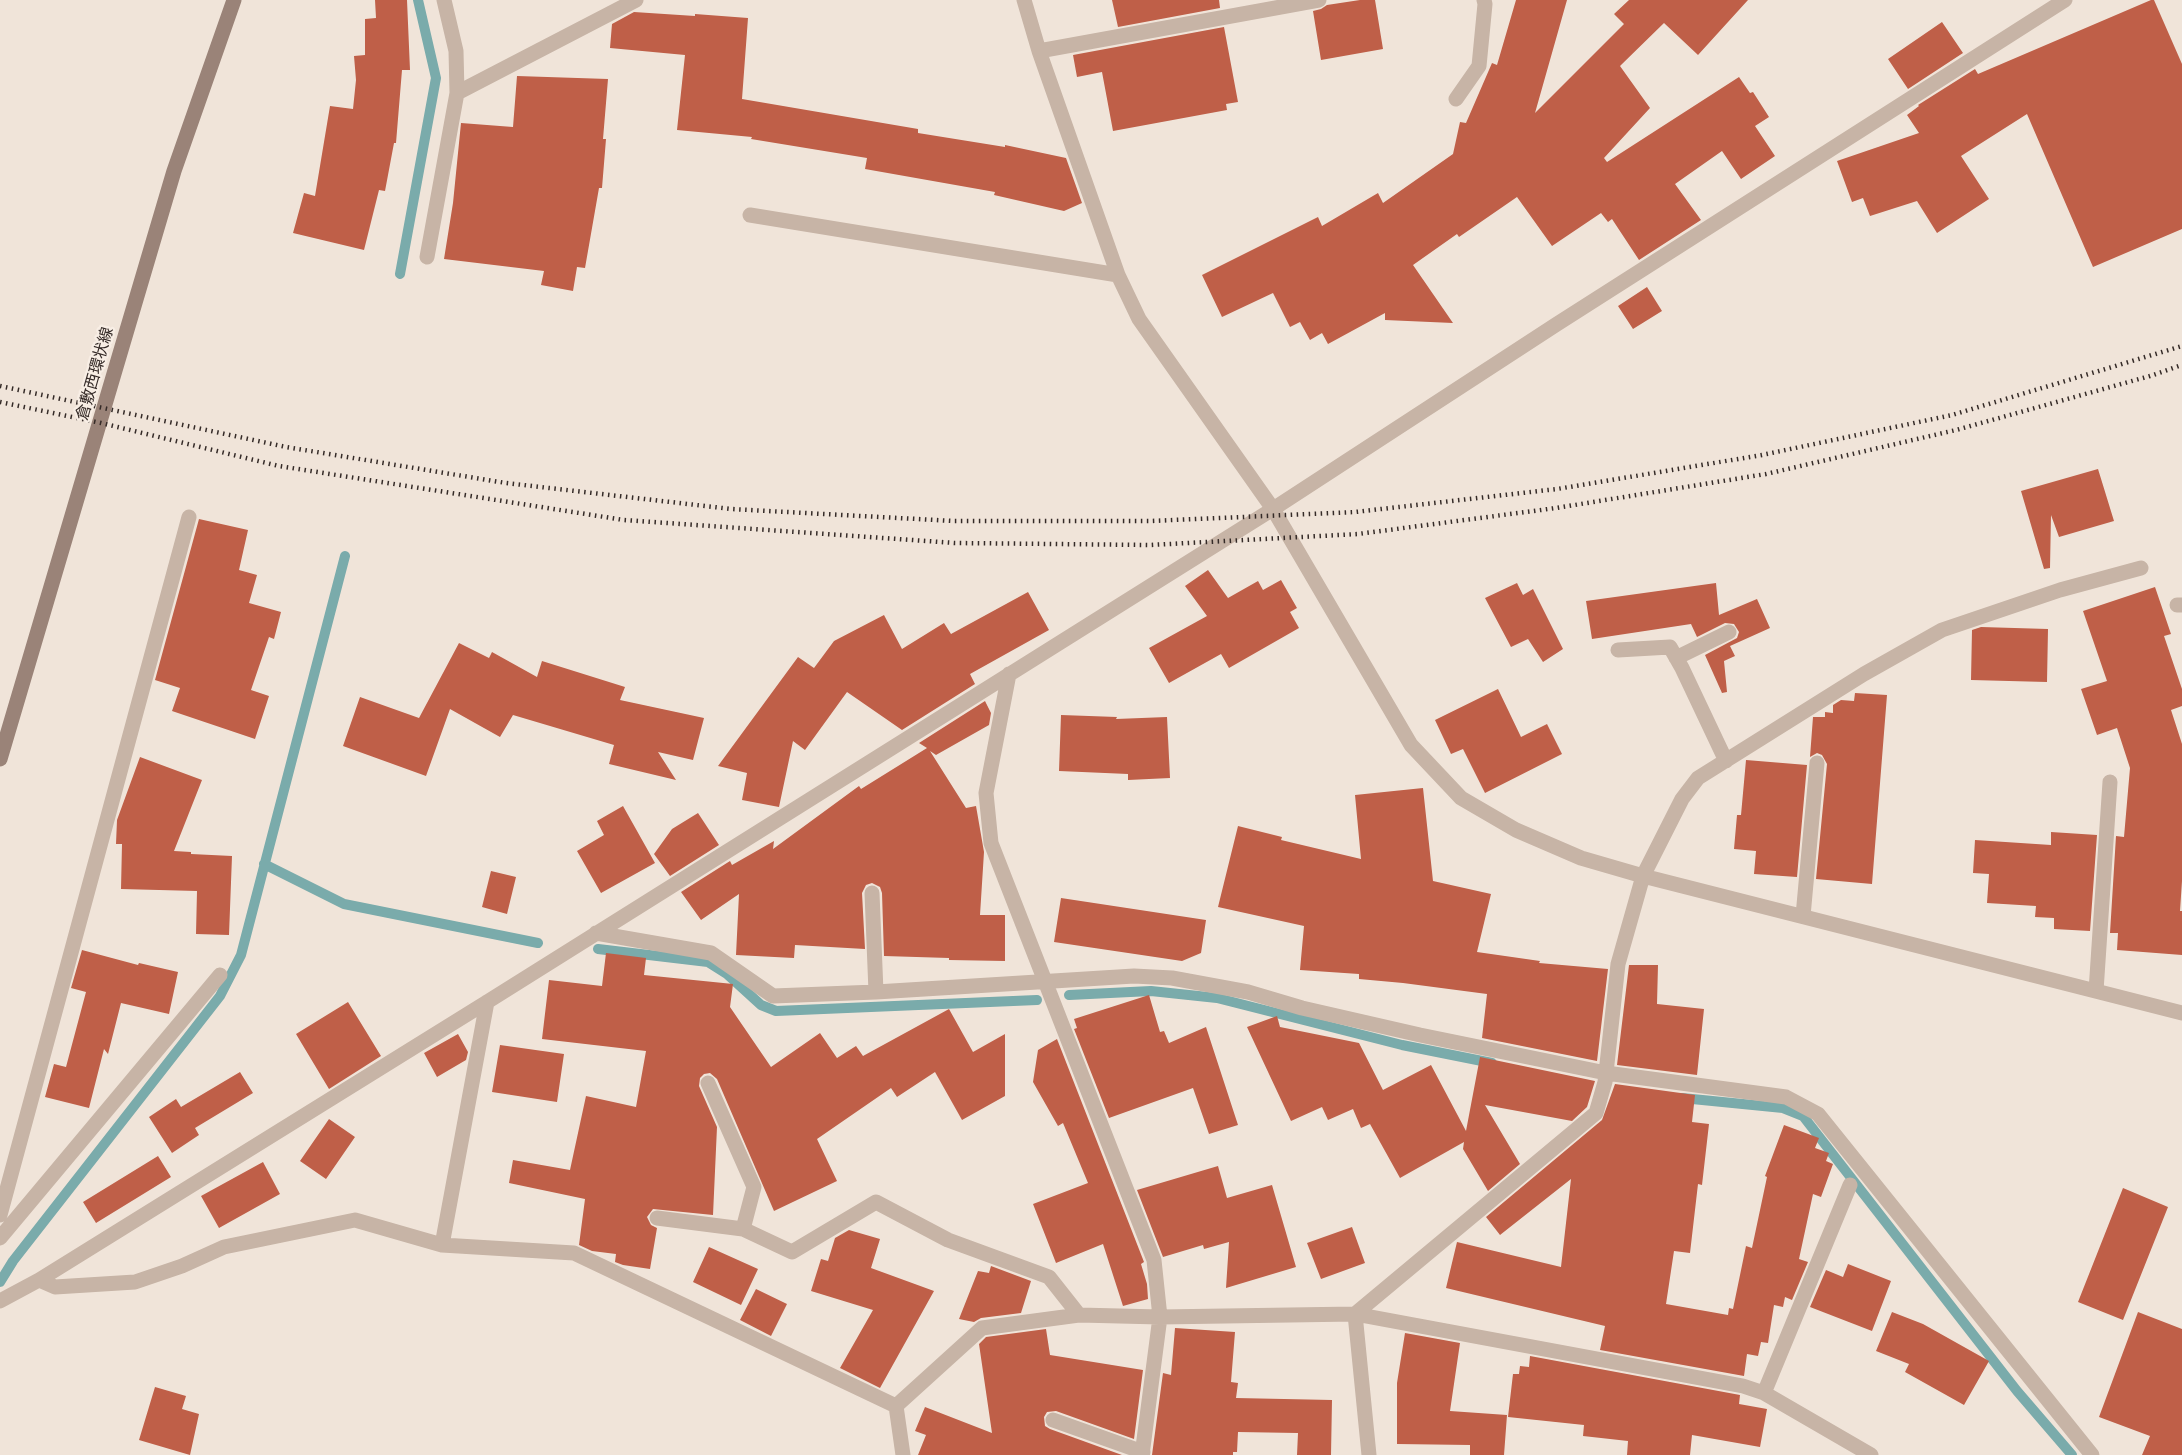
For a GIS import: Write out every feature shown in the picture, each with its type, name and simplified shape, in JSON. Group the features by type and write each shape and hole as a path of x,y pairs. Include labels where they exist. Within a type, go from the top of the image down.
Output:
{"main road":[{"name":"倉敷西環状線","path":"0,759 174,171 234,0"}],"street":[{"path":"427,257 457,93 456,51 444,0"},
{"path":"457,93 636,0"},
{"path":"1024,0 1039,51 1118,276 1139,319 1273,509 1411,746 1461,798 1516,830 1581,858 1643,876 2182,1013"},
{"path":"1039,51 1319,0"},
{"path":"1456,99 1479,66 1484,0"},
{"path":"1,1300 39,1280 487,1002 1273,509 2065,0"},
{"path":"750,215 1118,276"},
{"path":"0,1215 189,517"},
{"path":"1355,1314 1596,1113 1605,1082 1618,964 1643,876 1682,799 1698,778 1864,674 1942,630 2060,590 2141,568"},
{"path":"1676,658 1729,632"},
{"path":"1618,650 1670,647 1726,761"},
{"path":"1009,674 986,793 991,843 1154,1260 1160,1317 1143,1453 1053,1420"},
{"path":"1803,916 1817,763"},
{"path":"2096,991 2110,782"},
{"path":"872,893 876,993"},
{"path":"596,933 711,953 773,996 876,993 1134,976 1172,978 1248,992 1302,1008 1605,1082 1786,1097 1818,1114 2091,1455"},
{"path":"0,1238 220,975"},
{"path":"442,1245 487,1002"},
{"path":"708,1083 754,1187 743,1230"},
{"path":"1764,1393 1850,1185"},
{"path":"657,1218 743,1230 792,1252 876,1202 948,1240 1049,1277 1079,1315"},
{"path":"39,1280 55,1287 135,1282 182,1266 224,1247 355,1220 442,1245 574,1253 896,1406"},
{"path":"1355,1314 1369,1455"},
{"path":"896,1406 982,1328 1079,1315 1160,1317 1355,1314 1743,1386 1764,1393 1871,1455"},
{"path":"896,1406 903,1455"}],"building":[{"path":"375,0 407,0 410,70 402,70 396,143 394,143 385,191 379,190 364,250 293,233 304,193 315,196 330,106 353,109 356,80 354,56 365,55 365,19 376,18"},
{"path":"1112,0 1219,0 1220,8 1118,27"},
{"path":"1375,0 1383,49 1321,60 1313,11 1327,5"},
{"path":"1516,0 1567,0 1535,113 1624,24 1614,14 1629,0 1748,0 1698,55 1664,23 1620,66 1650,108 1604,158 1607,162 1739,77 1750,93 1753,92 1769,117 1755,126 1775,156 1741,179 1722,151 1675,184 1701,220 1639,260 1612,219 1608,222 1601,213 1552,246 1517,197 1459,237 1457,234 1413,265 1453,323 1385,320 1385,313 1328,344 1322,333 1310,340 1300,322 1290,327 1273,293 1222,317 1202,275 1318,217 1322,226 1378,193 1383,203 1453,154 1460,122 1466,123 1492,63 1497,65"},
{"path":"2154,0 2182,64 2182,229 2093,267 2027,114 1961,156 1989,199 1937,233 1917,201 1870,216 1863,198 1852,202 1837,161 1919,133 1907,115 1918,105 1975,69 1978,74"},
{"path":"634,12 748,18 742,99 918,129 918,133 1005,147 1005,145 1066,158 1082,203 1064,211 994,195 995,192 865,169 867,158 751,139 752,137 677,130 685,55 610,48 612,24"},
{"path":"1942,22 1963,53 1908,89 1888,59"},
{"path":"1224,27 1238,102 1226,104 1227,110 1113,131 1102,72 1077,77 1073,55"},
{"path":"517,76 608,79 602,188 599,188 585,268 577,267 573,291 541,285 544,271 444,259 453,203 461,123 513,127"},
{"path":"1647,287 1662,311 1633,329 1618,306"},
{"path":"2098,469 2114,521 2059,537 2051,515 2050,568 2044,569 2021,491"},
{"path":"199,519 248,530 239,570 257,575 249,603 281,612 274,639 269,637 251,690 269,696 255,739 172,711 180,688 155,680"},
{"path":"1208,570 1228,598 1258,581 1263,590 1281,580 1297,608 1290,612 1299,628 1229,668 1221,654 1169,683 1149,648 1207,616 1185,586"},
{"path":"1517,583 1523,595 1533,589 1563,649 1543,662 1528,639 1511,647 1485,598"},
{"path":"1716,583 1719,615 1757,599 1770,628 1730,646 1735,656 1724,661 1727,692 1722,693 1705,655 1737,638 1739,632 1734,624 1725,623 1697,637 1691,624 1592,639 1586,601"},
{"path":"2155,587 2171,634 2164,636 2182,689 2182,706 2171,710 2182,744 2180,911 2182,911 2182,955 2117,950 2118,933 2110,933 2116,836 2124,837 2130,768 2117,728 2097,735 2081,689 2107,681 2083,611"},
{"path":"1028,592 1049,630 970,674 975,684 902,730 847,692 805,750 793,741 779,807 742,800 747,773 718,766 798,657 814,668 834,641 884,615 902,649 944,623 951,634"},
{"path":"1981,627 2048,629 2047,682 1971,680 1972,630"},
{"path":"459,643 489,658 492,652 537,677 542,661 625,687 620,700 704,718 693,760 658,752 676,780 609,764 614,745 513,715 500,737 450,709 426,776 343,746 360,697 419,718"},
{"path":"1498,689 1521,737 1547,724 1562,754 1485,793 1463,749 1451,754 1435,720"},
{"path":"1855,693 1887,695 1872,884 1816,879 1827,764 1822,755 1817,753 1810,757 1813,717 1825,717 1825,712 1833,713 1833,705 1841,700 1854,701"},
{"path":"985,701 991,713 989,725 936,755 930,751 966,808 976,806 984,852 980,915 1005,915 1005,961 884,956 882,893 880,887 872,883 866,885 862,893 865,949 795,945 794,958 736,955 739,894 701,920 681,892 730,861 732,865 774,841 773,849 859,786 861,789 927,748 919,743"},
{"path":"1061,715 1117,717 1116,719 1167,717 1170,778 1128,780 1128,774 1059,771"},
{"path":"140,757 202,780 174,851 232,856 229,935 196,934 197,891 121,889 122,844 116,844 117,820"},
{"path":"1746,760 1807,765 1797,877 1754,874 1756,851 1734,849 1737,815 1741,815"},
{"path":"1423,788 1433,881 1491,894 1477,952 1540,961 1539,963 1608,969 1597,1061 1482,1038 1487,994 1359,979 1359,974 1300,970 1304,926 1218,907 1238,826 1282,837 1281,840 1361,859 1355,795"},
{"path":"623,806 655,863 601,893 577,851 604,835 597,821"},
{"path":"698,813 719,845 670,876 654,854 672,829"},
{"path":"2051,832 2097,835 2090,931 2054,929 2054,918 2035,917 2036,906 1987,903 1989,874 1973,873 1975,840 2051,845"},
{"path":"491,871 516,877 507,914 482,907"},
{"path":"1061,898 1206,920 1201,953 1182,961 1054,942"},
{"path":"82,950 138,965 139,963 178,972 169,1014 121,1003 108,1054 104,1049 89,1108 45,1097 54,1064 66,1067 86,992 71,988"},
{"path":"606,953 646,958 644,975 733,984 730,1007 771,1067 820,1033 837,1058 856,1046 863,1056 949,1009 973,1052 1005,1034 1005,1096 962,1120 935,1072 897,1097 891,1088 817,1139 837,1181 774,1211 717,1079 710,1073 704,1074 700,1078 699,1086 717,1127 713,1215 653,1209 647,1217 651,1225 657,1228 650,1269 623,1265 615,1262 616,1254 592,1251 579,1245 585,1199 509,1183 513,1160 570,1170 586,1096 636,1107 646,1051 542,1039 549,980 602,986"},
{"path":"1629,965 1658,965 1657,1004 1704,1009 1697,1075 1617,1065"},
{"path":"1149,995 1160,1032 1164,1031 1169,1043 1206,1027 1238,1125 1209,1134 1193,1088 1109,1118 1074,1029 1077,1028 1074,1019"},
{"path":"348,1002 381,1056 329,1089 296,1034"},
{"path":"1277,1016 1280,1027 1359,1043 1383,1090 1431,1065 1466,1131 1480,1057 1595,1081 1587,1107 1572,1121 1485,1105 1520,1164 1488,1191 1463,1149 1464,1142 1400,1178 1370,1124 1361,1128 1353,1109 1328,1120 1322,1107 1291,1121 1247,1027"},
{"path":"458,1034 468,1052 466,1060 437,1077 424,1053"},
{"path":"1057,1039 1144,1262 1141,1264 1147,1284 1148,1299 1123,1306 1103,1244 1056,1263 1033,1204 1088,1183 1063,1123 1058,1126 1033,1082 1038,1050"},
{"path":"500,1045 564,1054 557,1102 492,1092"},
{"path":"240,1072 253,1093 195,1128 199,1135 172,1153 149,1117 176,1099 181,1107"},
{"path":"1615,1084 1695,1095 1692,1122 1709,1124 1702,1185 1698,1184 1690,1253 1674,1251 1666,1304 1728,1315 1729,1308 1733,1309 1746,1246 1752,1248 1767,1177 1765,1176 1784,1125 1819,1138 1815,1148 1829,1153 1826,1161 1833,1164 1821,1197 1813,1194 1799,1259 1808,1262 1792,1300 1785,1297 1783,1307 1774,1305 1768,1343 1761,1342 1758,1356 1747,1354 1744,1376 1600,1350 1605,1326 1446,1288 1457,1242 1561,1267 1571,1179 1500,1235 1486,1217 1602,1120"},
{"path":"329,1119 355,1137 326,1179 300,1161"},
{"path":"158,1156 171,1177 96,1223 83,1202"},
{"path":"263,1162 280,1194 219,1228 201,1196"},
{"path":"1218,1166 1227,1198 1272,1185 1296,1267 1226,1288 1229,1242 1204,1249 1203,1245 1163,1257 1137,1190"},
{"path":"2123,1188 2168,1207 2123,1320 2078,1302"},
{"path":"1352,1227 1365,1263 1321,1279 1307,1243"},
{"path":"849,1230 880,1239 871,1268 934,1291 880,1388 840,1368 873,1310 811,1291 821,1259 828,1261 835,1238"},
{"path":"709,1247 758,1269 741,1305 693,1282"},
{"path":"1848,1264 1891,1281 1872,1331 1810,1307 1826,1270 1843,1277"},
{"path":"991,1266 1031,1281 1021,1313 981,1318 974,1322 959,1319 978,1271 989,1273"},
{"path":"756,1289 787,1304 771,1336 740,1320"},
{"path":"1892,1312 1923,1324 1989,1361 1964,1405 1905,1372 1909,1364 1876,1351"},
{"path":"2138,1312 2182,1329 2182,1455 2142,1455 2150,1436 2099,1417"},
{"path":"1175,1328 1235,1332 1231,1382 1238,1383 1236,1398 1332,1400 1331,1455 1297,1455 1298,1433 1238,1432 1237,1452 1233,1452 1233,1455 1152,1455 1163,1373 1171,1375"},
{"path":"1046,1329 1050,1355 1143,1370 1134,1439 1056,1411 1047,1412 1044,1417 1045,1426 1050,1429 1122,1455 918,1455 926,1435 915,1431 925,1407 992,1433 979,1344 986,1337"},
{"path":"1405,1333 1460,1343 1450,1411 1507,1415 1504,1455 1470,1455 1470,1445 1397,1444 1397,1383"},
{"path":"1530,1356 1740,1395 1739,1404 1767,1409 1760,1447 1692,1435 1690,1455 1627,1455 1628,1441 1583,1436 1584,1425 1508,1417 1513,1374 1519,1374 1520,1366 1529,1367"},
{"path":"155,1387 186,1396 182,1409 199,1414 190,1455 139,1440"}],"waterway":[{"path":"400,274 436,78 418,0"},
{"path":"0,1282 13,1261 220,996 241,955 345,556"},
{"path":"264,864 344,904 538,943"},
{"path":"598,949 708,962 727,974 761,1005 776,1011 1037,1000"},
{"path":"1069,995 1151,991 1217,998 1402,1045 1492,1063"},
{"path":"1682,1098 1783,1108 1803,1116 2017,1391 2072,1455"}],"railway":[{"path":"0,386 286,447 506,483 731,509 954,521 1151,521 1355,512 1557,489 1762,455 1952,415 2182,346"},
{"path":"0,402 101,423 279,466 624,520 955,543 1150,545 1358,534 1556,508 1766,474 1956,430 2182,365"}]}
